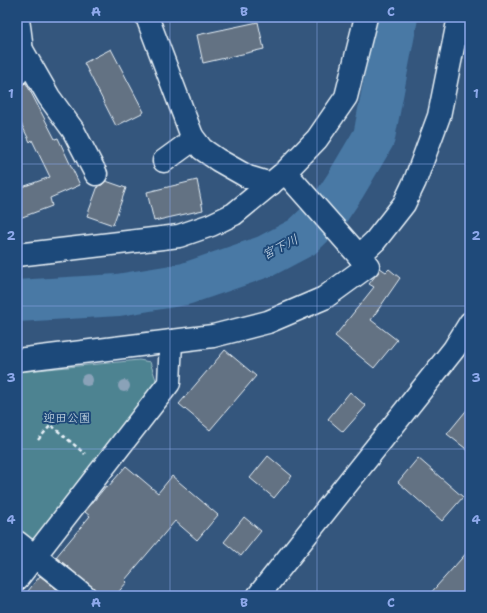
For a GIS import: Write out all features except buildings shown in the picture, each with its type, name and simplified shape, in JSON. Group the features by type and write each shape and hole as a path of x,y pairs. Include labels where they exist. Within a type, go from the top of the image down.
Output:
{"street":[{"path":"17,360 213,336 268,322 324,298 368,266 282,178 248,177 202,149 192,136 147,17"},
{"path":"17,255 179,236 211,225 234,214 282,178 317,139 346,97 366,17"},
{"path":"357,254 374,241 404,204 415,181 439,116 459,17"},
{"path":"17,74 21,64 22,19"},
{"path":"22,50 49,98 73,130 96,174"},
{"path":"164,161 186,145 192,136"},
{"path":"258,596 449,355 470,323"},
{"path":"17,578 169,383 171,341"},
{"path":"17,542 85,596"}],"path":[{"path":"38,440 51,425 103,468"}],"green space":[{"name":"迎田公園","path":"139,360 150,362 156,380 154,388 40,537 30,539 17,528 17,372"}],"waterway":[{"name":"宮下川","path":"17,301 118,295 185,284 266,256 302,237 327,213 374,137 397,17"}]}
